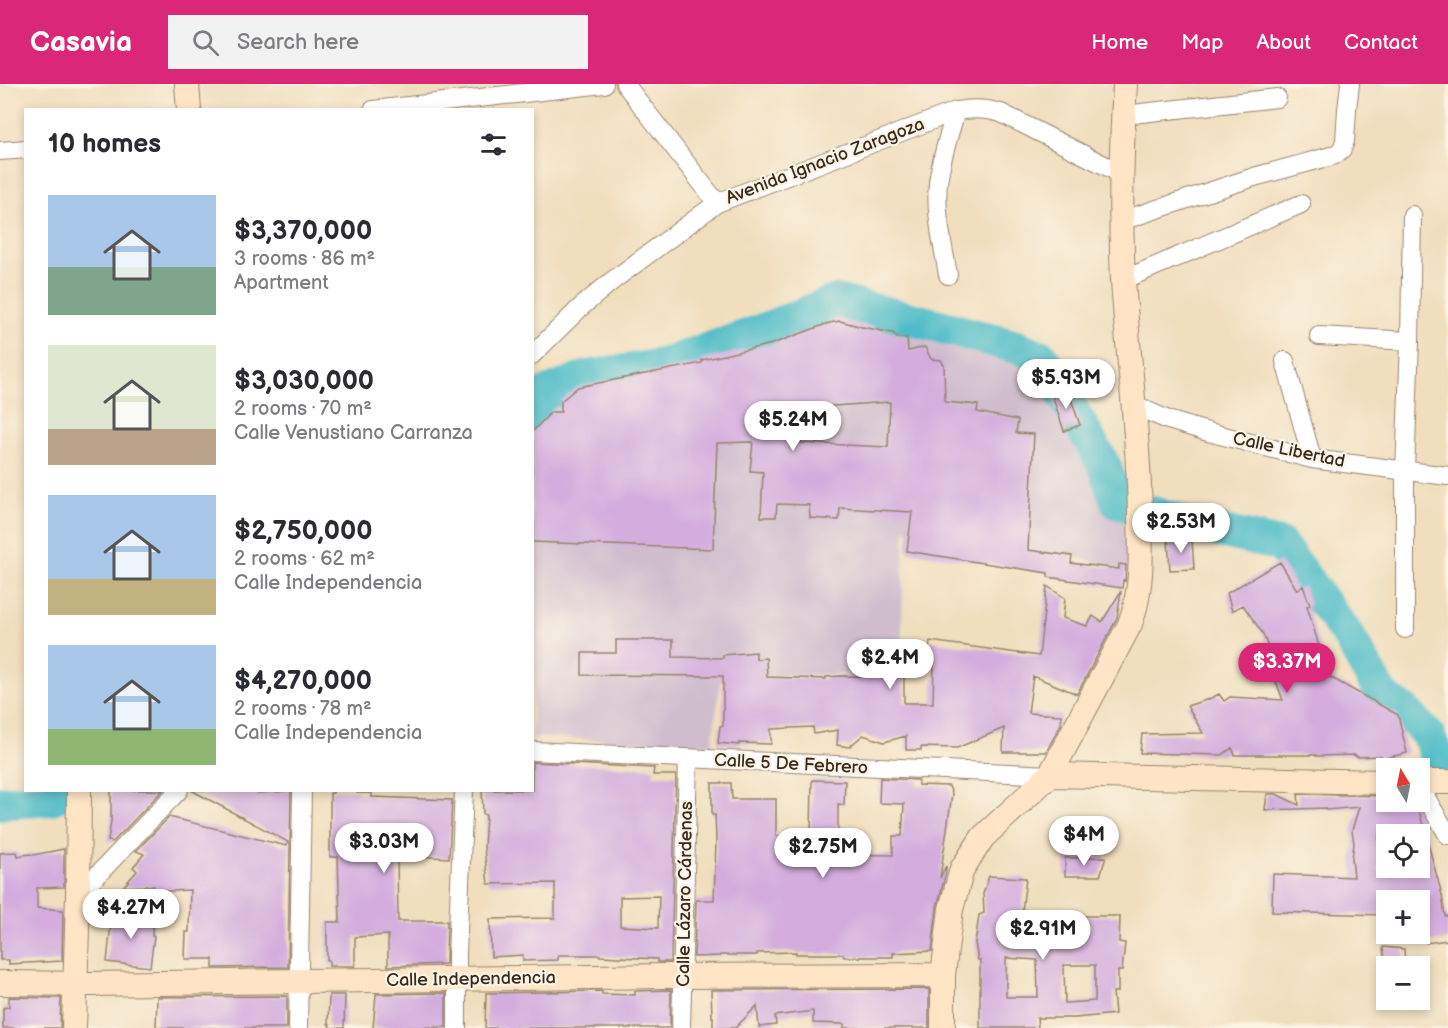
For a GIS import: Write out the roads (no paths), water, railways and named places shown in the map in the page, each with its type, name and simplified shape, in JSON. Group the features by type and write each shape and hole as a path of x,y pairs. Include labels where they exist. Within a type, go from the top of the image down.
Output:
{"street":[{"path":"187,84 189,108"},
{"path":"391,108 604,84"},
{"path":"625,84 717,202"},
{"path":"943,1028 943,975 951,909 962,869 983,837 1050,775 1130,624 1140,589 1140,475 1121,222 1120,173 1125,84"},
{"path":"1121,222 1254,177 1335,155 1342,149 1345,141 1350,84"},
{"path":"1123,115 1277,98"},
{"name":"Avenida Ignacio Zaragoza","path":"534,353 581,307 612,281 717,202 956,111 974,108 1001,113 1120,173"},
{"path":"948,274 939,218 938,185 944,151 956,111"},
{"path":"0,152 24,148"},
{"path":"1124,280 1301,204"},
{"path":"1405,629 1405,471 1412,214"},
{"path":"1319,336 1410,341"},
{"path":"1285,361 1312,459"},
{"name":"Calle Libertad","path":"1134,405 1168,420 1312,459 1448,476"},
{"name":"Calle 5 De Febrero","path":"534,751 1050,775"},
{"name":"Calle Lázaro Cárdenas","path":"681,1028 688,759"},
{"path":"1050,775 1376,782"},
{"path":"1430,783 1448,782"},
{"path":"78,895 177,792"},
{"path":"298,1028 302,792"},
{"path":"457,1028 464,792"},
{"path":"74,1028 79,800"},
{"path":"1430,803 1448,835"},
{"name":"Calle Independencia","path":"0,983 943,975"}],"waterway":[{"path":"534,409 539,396 587,377 662,365 752,334 836,301 1017,347 1042,357 1105,467 1117,502 1188,524 1281,545 1349,637 1383,697 1405,711 1428,735 1438,760"},
{"path":"0,803 49,799 66,792"}]}
